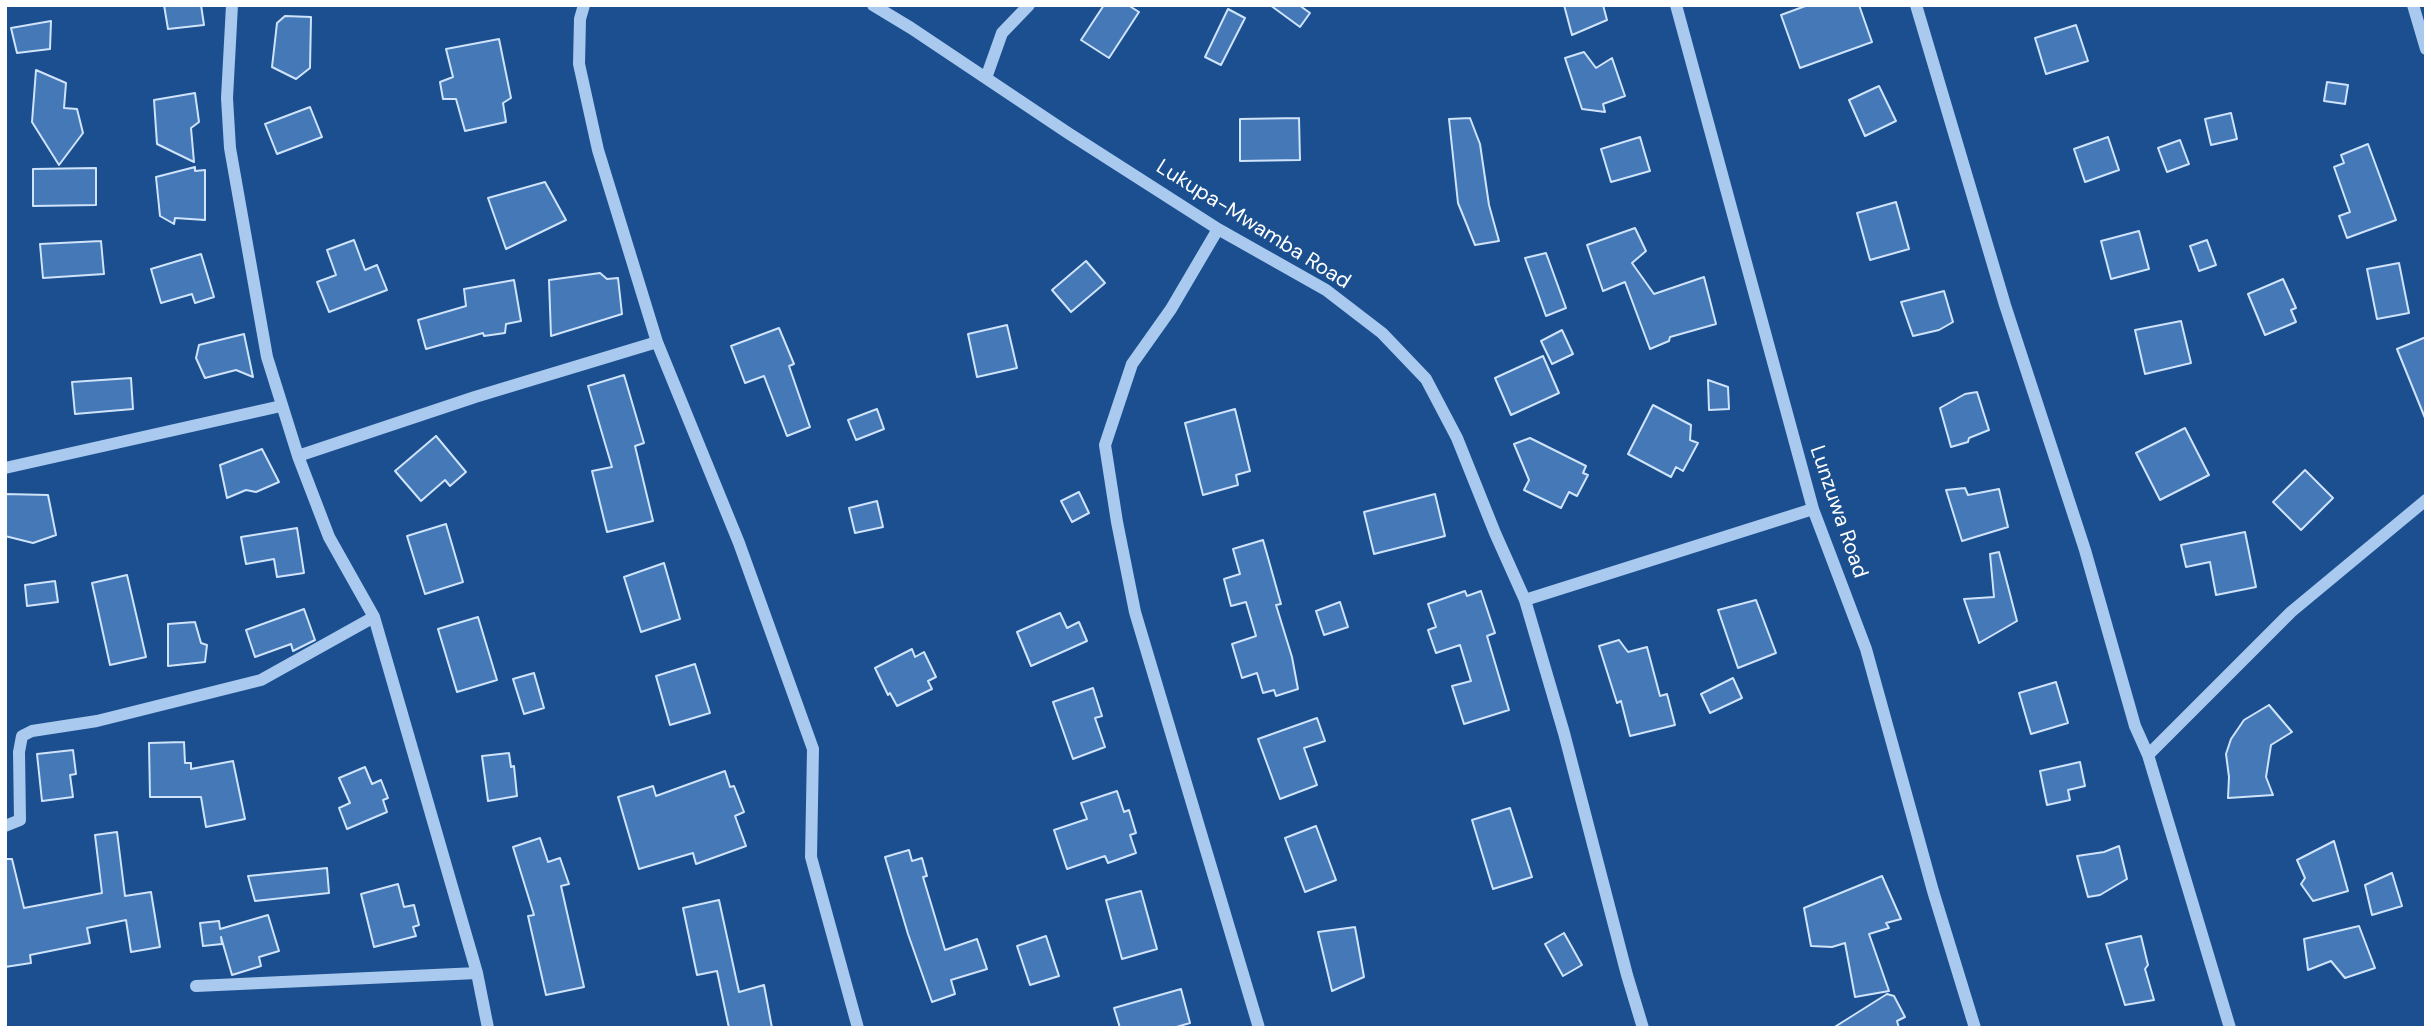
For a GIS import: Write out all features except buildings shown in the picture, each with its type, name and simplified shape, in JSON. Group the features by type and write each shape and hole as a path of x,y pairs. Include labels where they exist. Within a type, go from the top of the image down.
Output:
{"street":[{"path":"232,5 227,98 230,148 267,357 281,407 329,537 374,617 477,973 488,1028"},
{"path":"584,5 580,19 579,64 595,137 657,342 739,543 813,749 811,857 858,1028"},
{"name":"Lukupa-Mwamba Road","path":"873,5 911,27 1218,229 1326,290 1382,333 1426,379 1457,438 1495,534 1525,600 1643,1028"},
{"path":"986,78 1002,33 1029,5"},
{"name":"Lunzuwa Road","path":"1676,5 1813,509 1866,649 1933,891 1975,1028"},
{"path":"1916,5 2005,305 2085,550 2135,726 2148,755 2230,1028"},
{"path":"2413,5 2426,49"},
{"path":"1218,229 1171,309 1132,364 1105,445 1116,522 1135,611 1259,1028"},
{"path":"298,456 475,397 657,342"},
{"path":"5,468 281,407"},
{"path":"2148,755 2291,612 2426,500"},
{"path":"1525,600 1813,509"},
{"path":"5,825 20,820 19,752 22,736 97,721 261,680 374,617"},
{"path":"196,986 477,973"}]}
